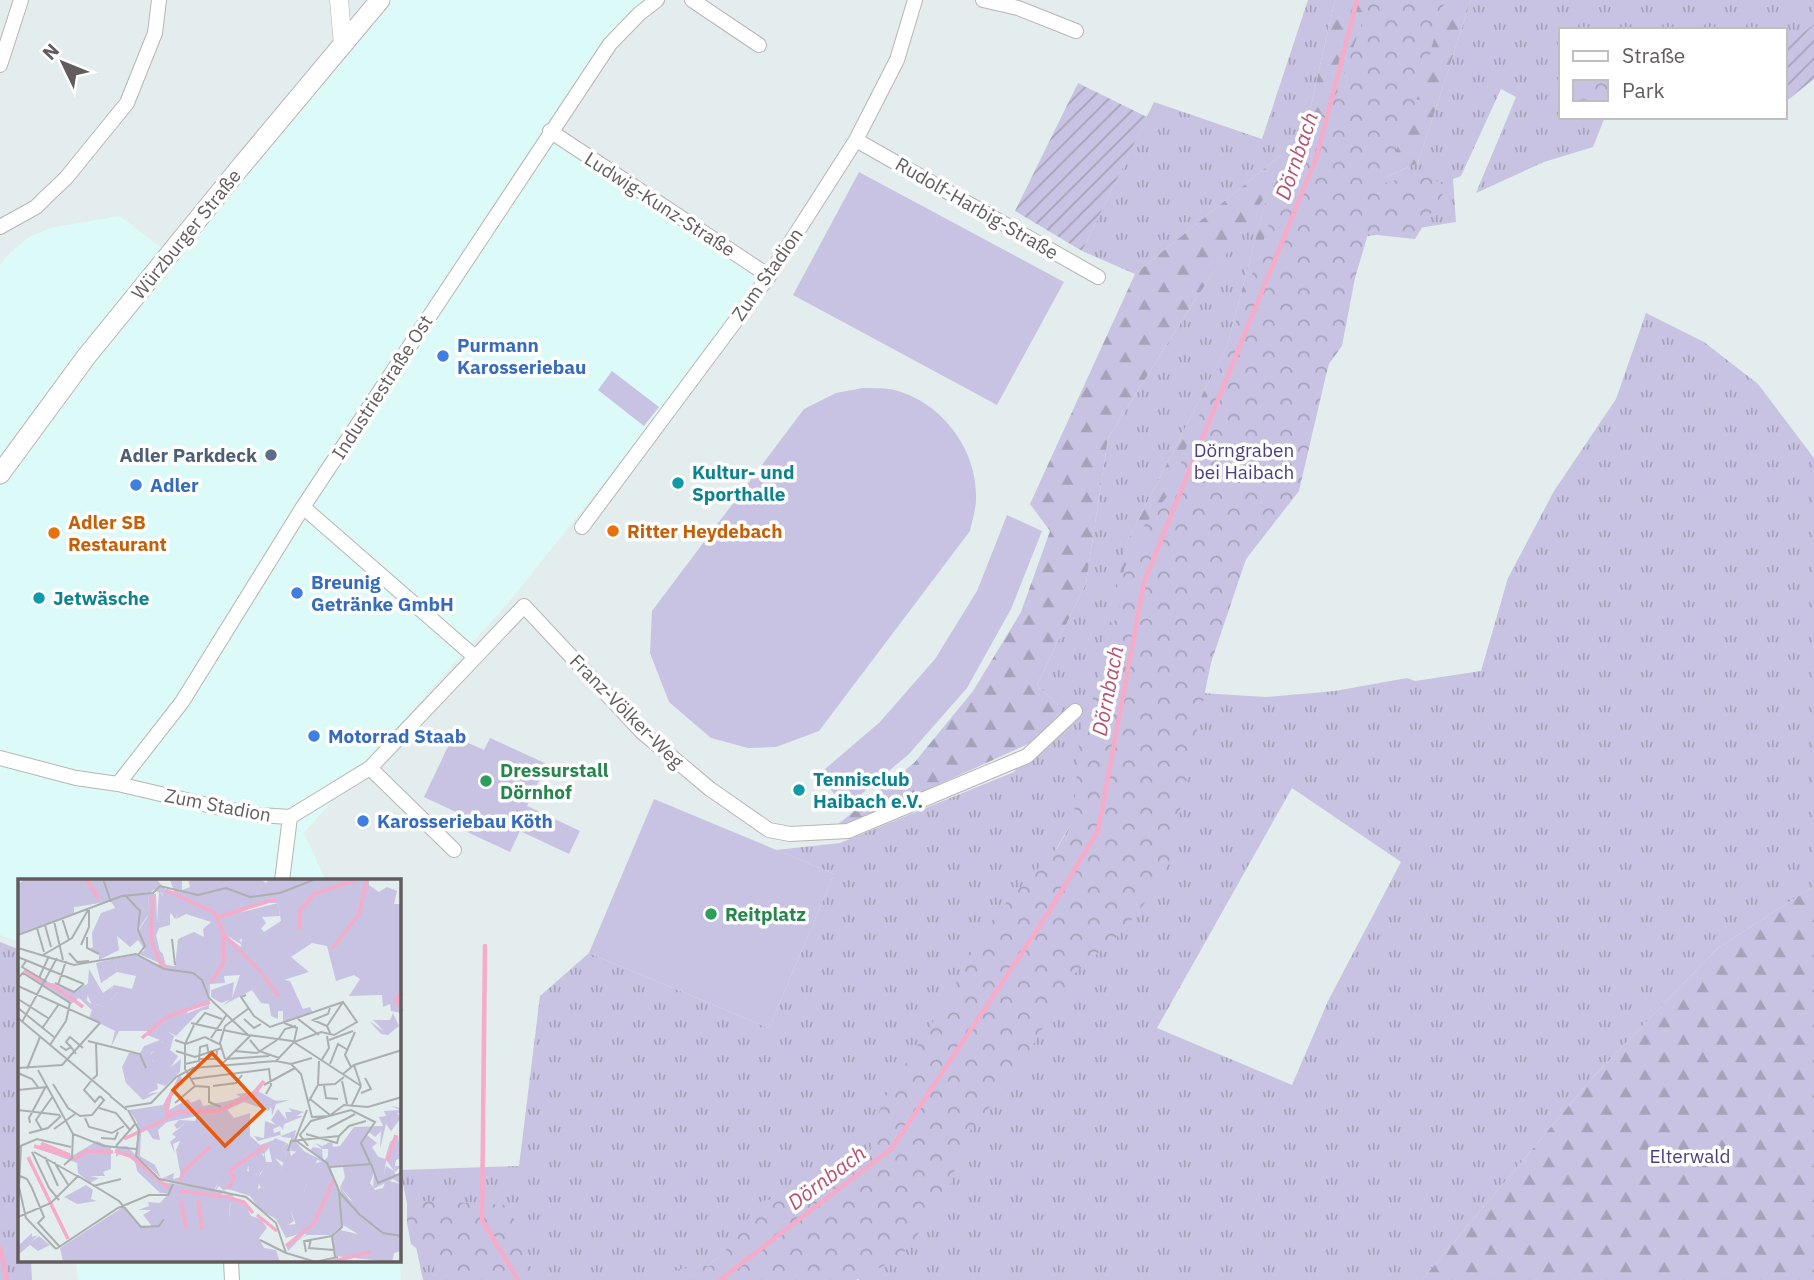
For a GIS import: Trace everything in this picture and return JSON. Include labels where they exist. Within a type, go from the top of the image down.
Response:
[{"type":"main road","name":"Würzburger Straße","points":[[0,474],[86,357],[377,1]]},
{"type":"street","points":[[0,65],[21,0]]},
{"type":"street","points":[[0,227],[36,207],[66,178],[127,103],[155,33],[159,0]]},
{"type":"street","points":[[339,0],[343,45]]},
{"type":"street","name":"Industriestraße Ost","points":[[118,784],[182,702],[303,507],[550,131],[610,44],[639,13],[657,0]]},
{"type":"street","points":[[692,0],[758,45]]},
{"type":"street","name":"Zum Stadion","points":[[583,527],[769,276],[856,140],[897,60],[915,0]]},
{"type":"street","points":[[983,0],[1018,8],[1076,31]]},
{"type":"street","name":"Ludwig-Kunz-Straße","points":[[550,131],[769,276]]},
{"type":"street","name":"Rudolf-Harbig-Straße","points":[[856,140],[1098,276]]},
{"type":"street","points":[[303,507],[475,657]]},
{"type":"street","name":"Zum Stadion","points":[[0,758],[76,778],[118,784],[216,807],[259,815],[290,817],[370,768],[524,606]]},
{"type":"street","name":"Franz-Völker-Weg","points":[[524,606],[642,732],[710,789],[769,830],[790,834],[848,831],[1027,756],[1075,710]]},
{"type":"street","points":[[370,768],[454,850]]},
{"type":"street","points":[[282,879],[290,817]]},
{"type":"street","points":[[231,1262],[232,1280]]},
{"type":"shaded area","points":[[380,0],[657,0],[639,14],[550,131],[769,276],[513,597],[304,833],[325,879],[18,879],[18,942],[0,935],[0,265],[29,237],[50,228],[120,216],[169,254]]},
{"type":"shaded area","points":[[76,1262],[400,1262],[401,1280],[78,1280]]},
{"type":"green space","points":[[1308,0],[1335,0],[1304,136],[1135,274],[1082,251],[1154,102],[1262,139]]},
{"type":"green space","points":[[1335,0],[1471,0],[1418,163],[1337,198],[1272,413],[1133,707],[1135,839],[1007,1033],[867,1230],[805,1280],[688,1280],[877,1142],[957,1015],[1099,778],[1093,705],[1126,544],[1227,346],[1268,192],[1195,300],[1108,438],[1086,583],[1037,685],[1062,709],[1039,739],[856,822],[837,825],[914,763],[973,691],[1021,612],[1050,531],[1030,504],[1135,274],[1304,136]]},
{"type":"green space","name":"Dörngraben bei Haibach","points":[[1370,0],[1445,0],[1417,99],[1383,183],[1429,177],[1447,187],[1415,239],[1368,234],[1355,278],[1342,346],[1329,364],[1326,375],[1299,491],[1246,559],[1211,663],[1169,863],[1158,886],[1122,932],[1075,973],[1011,1082],[963,1139],[943,1202],[900,1257],[856,1280],[660,1280],[679,1269],[715,1265],[760,1202],[794,1197],[824,1188],[854,1172],[869,1158],[878,1114],[891,1086],[945,1003],[980,937],[1002,907],[1064,841],[1074,816],[1078,750],[1084,722],[1101,676],[1101,645],[1119,613],[1124,569],[1145,524],[1172,490],[1190,436],[1220,368],[1290,162],[1338,91]]},
{"type":"green space","points":[[1471,0],[1814,0],[1814,24],[1786,45],[1786,28],[1559,28],[1559,119],[1604,119],[1593,147],[1544,162],[1476,193],[1516,97],[1501,89],[1461,176],[1453,179],[1456,222],[1356,238],[1221,594],[1202,693],[1266,697],[1335,691],[1407,678],[1415,681],[1481,671],[1508,578],[1554,491],[1616,399],[1646,313],[1704,342],[1758,384],[1814,458],[1814,886],[1718,948],[1593,1077],[1422,1280],[859,1280],[851,1262],[805,1280],[1007,1033],[1337,198],[1418,163]],"holes":[[[1292,788],[1401,862],[1328,1001],[1292,1085],[1157,1028]]]},
{"type":"green space","points":[[1814,24],[1814,79],[1786,101],[1786,45]]},
{"type":"green space","points":[[1078,83],[1147,117],[1082,251],[1015,211]]},
{"type":"green space","points":[[859,172],[1064,282],[997,405],[793,295]]},
{"type":"green space","points":[[1269,189],[1227,346],[1126,544],[1099,777],[957,1015],[877,1142],[688,1280],[423,1280],[401,1170],[519,1166],[540,996],[589,953],[769,1028],[834,874],[776,850],[840,843],[1014,772],[1062,709],[1037,685],[1086,583],[1108,438]]},
{"type":"green space","points":[[612,371],[659,407],[644,426],[598,390]]},
{"type":"green space","points":[[863,388],[890,389],[908,395],[924,403],[952,429],[963,444],[975,480],[976,503],[970,531],[819,731],[776,747],[748,748],[711,738],[669,702],[650,653],[652,611],[804,409],[836,393]]},
{"type":"green space","points":[[1007,515],[1042,531],[1011,609],[967,688],[909,754],[846,807],[818,775],[880,722],[935,659],[977,591]]},
{"type":"green space","name":"Dressurstall Dörnhof","points":[[453,736],[484,750],[490,738],[547,764],[527,806],[580,831],[569,854],[520,831],[510,852],[450,824],[456,812],[424,797]]},
{"type":"green space","name":"Reitplatz","points":[[654,799],[834,874],[769,1028],[589,953]]},
{"type":"green space","name":"Elterwald","points":[[1814,886],[1814,1280],[1422,1280],[1593,1077],[1718,948]]},
{"type":"green space","points":[[0,942],[18,949],[18,1262],[31,1262],[32,1280],[0,1280]]},
{"type":"green space","points":[[407,1200],[508,1205],[525,1245],[526,1259],[532,1269],[545,1280],[441,1280],[428,1257],[411,1244]]},
{"type":"waterway","name":"Dörnbach","points":[[720,1280],[892,1148],[1045,918],[1098,831],[1144,582],[1317,156],[1357,0]]},
{"type":"waterway","points":[[485,946],[482,1220],[518,1280]]},
{"type":"waterway","points":[[0,1248],[7,1280]]},
{"type":"place","name":"Purmann Karosseriebau","points":[[443,356]]},
{"type":"place","name":"Adler Parkdeck","points":[[271,455]]},
{"type":"place","name":"Kultur- und Sporthalle","points":[[678,483]]},
{"type":"place","name":"Adler","points":[[136,485]]},
{"type":"place","name":"Ritter Heydebach","points":[[613,531]]},
{"type":"place","name":"Adler SB Restaurant","points":[[54,533]]},
{"type":"place","name":"Breunig Getränke GmbH","points":[[297,593]]},
{"type":"place","name":"Jetwäsche","points":[[39,598]]},
{"type":"place","name":"Motorrad Staab","points":[[314,736]]},
{"type":"place","name":"Dressurstall Dörnhof","points":[[486,781]]},
{"type":"place","name":"Tennisclub Haibach e.V.","points":[[799,790]]},
{"type":"place","name":"Karosseriebau Köth","points":[[363,821]]},
{"type":"place","name":"Reitplatz","points":[[711,914]]}]
